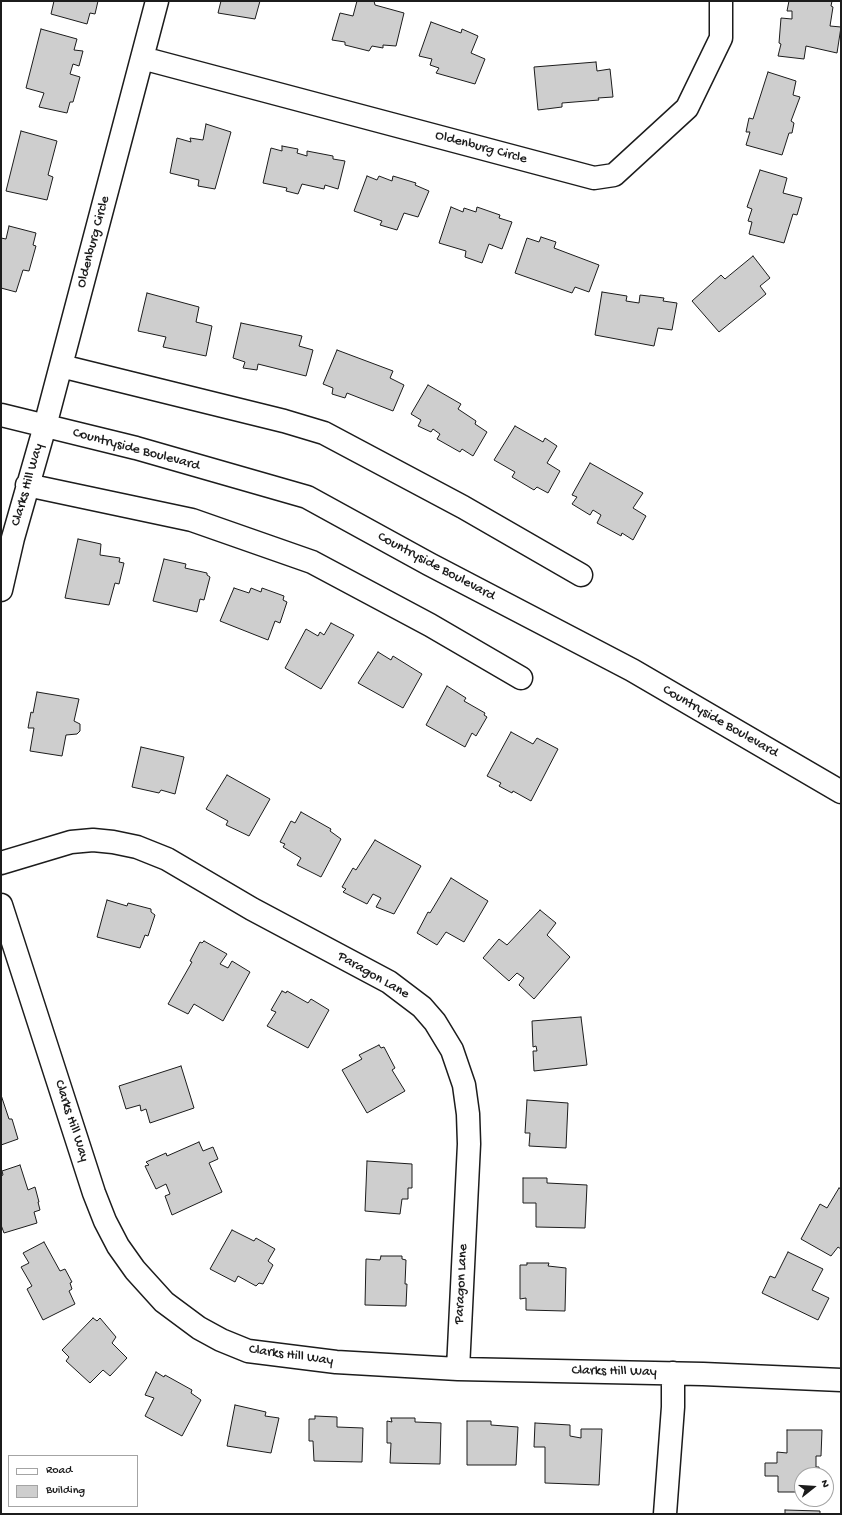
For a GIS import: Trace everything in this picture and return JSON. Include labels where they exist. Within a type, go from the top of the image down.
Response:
[{"type":"street","name":"Oldenburg Circle","points":[[45,426],[157,1]]},
{"type":"street","name":"Oldenburg Circle","points":[[142,58],[594,178],[614,175],[687,108],[721,38],[721,1]]},
{"type":"street","points":[[61,366],[278,419],[324,433],[463,507],[581,575]]},
{"type":"street","name":"Countryside Boulevard","points":[[1,415],[136,448],[307,497],[429,564],[632,670],[841,792]]},
{"type":"street","name":"Clarks Hill Way","points":[[1,590],[27,485],[45,426]]},
{"type":"street","points":[[27,485],[192,520],[312,562],[430,625],[521,678]]},
{"type":"street","name":"Paragon Lane","points":[[1,863],[71,842],[93,840],[113,842],[137,848],[167,860],[252,909],[389,982],[422,1007],[435,1022],[452,1050],[464,1085],[468,1114],[468,1167],[458,1369]]},
{"type":"street","name":"Clarks Hill Way","points":[[1,905],[94,1193],[105,1221],[118,1246],[135,1270],[164,1302],[199,1328],[221,1340],[248,1351],[336,1362],[458,1369],[674,1373],[841,1380]]},
{"type":"street","points":[[665,1514],[674,1373]]},
{"type":"building","points":[[54,1],[98,1],[95,14],[90,13],[87,24],[51,14]]},
{"type":"building","points":[[221,1],[260,1],[255,19],[218,13]]},
{"type":"building","points":[[357,1],[374,1],[375,5],[404,13],[396,46],[383,45],[383,48],[372,46],[369,51],[345,45],[345,42],[332,40],[340,13],[353,16]]},
{"type":"building","points":[[789,1],[832,1],[831,6],[833,7],[830,26],[841,27],[837,53],[806,46],[804,59],[778,56],[781,44],[779,43],[781,18],[792,19],[792,11],[787,11]]},
{"type":"building","points":[[431,22],[461,33],[462,29],[478,36],[471,53],[485,59],[475,84],[436,73],[439,68],[430,65],[432,59],[419,56]]},
{"type":"building","points":[[41,29],[77,39],[74,50],[83,51],[79,66],[73,64],[70,74],[80,77],[73,102],[70,102],[67,113],[39,107],[44,93],[26,88]]},
{"type":"building","points":[[596,62],[597,71],[610,69],[613,97],[598,98],[599,100],[562,103],[562,107],[538,110],[534,67]]},
{"type":"building","points":[[768,72],[796,81],[793,95],[800,97],[791,121],[794,123],[792,133],[789,133],[782,155],[746,145],[750,132],[746,132],[749,118],[753,119]]},
{"type":"building","points":[[206,124],[231,132],[215,189],[198,186],[199,180],[170,173],[177,138],[191,142],[190,138],[203,140]]},
{"type":"building","points":[[21,131],[57,141],[48,175],[53,177],[47,200],[6,191]]},
{"type":"building","points":[[282,146],[298,149],[297,153],[307,156],[307,151],[333,156],[333,159],[345,161],[338,189],[325,185],[324,189],[302,184],[298,194],[286,191],[287,188],[263,183],[271,148],[282,151]]},
{"type":"building","points":[[760,170],[787,178],[783,193],[802,198],[797,215],[793,214],[784,243],[749,234],[752,222],[748,221],[752,209],[747,207]]},
{"type":"building","points":[[367,176],[377,180],[379,176],[392,181],[393,176],[416,183],[415,185],[429,191],[418,217],[404,213],[397,230],[380,225],[382,221],[354,211]]},
{"type":"building","points":[[451,207],[463,212],[464,208],[476,212],[477,207],[500,215],[499,218],[512,222],[502,249],[489,244],[482,263],[465,257],[466,251],[439,243]]},
{"type":"building","points":[[9,226],[36,233],[33,245],[36,246],[29,271],[23,270],[16,292],[1,288],[1,238],[6,239]]},
{"type":"building","points":[[541,237],[556,242],[554,248],[599,265],[589,292],[575,287],[572,293],[515,273],[527,238],[539,242]]},
{"type":"building","points":[[753,256],[770,278],[760,286],[766,294],[719,332],[692,301],[721,275],[725,279]]},
{"type":"building","points":[[602,292],[627,296],[626,301],[639,303],[640,295],[664,298],[663,301],[677,303],[672,330],[658,328],[654,346],[595,335]]},
{"type":"building","points":[[147,293],[199,307],[196,322],[212,326],[206,356],[163,347],[166,337],[138,331]]},
{"type":"building","points":[[241,323],[302,336],[299,346],[313,350],[306,376],[258,364],[257,370],[243,368],[245,362],[233,358]]},
{"type":"building","points":[[337,350],[393,371],[390,378],[404,385],[393,411],[347,393],[345,398],[332,394],[333,388],[323,384]]},
{"type":"building","points":[[428,385],[461,404],[458,409],[476,421],[475,424],[487,432],[473,456],[462,449],[460,452],[437,439],[440,434],[433,429],[431,432],[418,426],[421,420],[411,414]]},
{"type":"building","points":[[515,426],[543,442],[545,438],[557,446],[547,463],[560,471],[548,493],[537,487],[534,490],[512,477],[515,472],[494,460]]},
{"type":"building","points":[[590,463],[643,493],[633,508],[646,516],[633,540],[622,533],[621,536],[597,523],[601,515],[593,510],[590,515],[572,504],[577,497],[572,495]]},
{"type":"building","points":[[78,539],[101,544],[100,555],[120,558],[119,562],[124,563],[119,584],[115,583],[109,605],[65,598]]},
{"type":"building","points":[[164,559],[186,564],[185,568],[207,573],[210,577],[204,600],[200,599],[197,612],[153,601]]},
{"type":"building","points":[[234,588],[249,593],[251,588],[261,592],[262,588],[284,596],[283,600],[287,602],[280,623],[275,621],[268,640],[220,621]]},
{"type":"building","points":[[331,623],[354,635],[321,689],[285,668],[306,629],[318,636],[320,632],[324,635]]},
{"type":"building","points":[[378,652],[391,660],[393,656],[422,674],[403,708],[358,683]]},
{"type":"building","points":[[447,686],[466,698],[464,701],[485,713],[484,715],[487,717],[476,736],[472,733],[465,747],[426,725]]},
{"type":"building","points":[[37,692],[79,699],[74,721],[80,724],[80,731],[77,734],[66,735],[62,756],[30,751],[34,728],[28,728],[31,712],[33,713]]},
{"type":"building","points":[[511,732],[533,744],[537,738],[558,749],[531,801],[513,791],[512,793],[499,786],[501,783],[487,776]]},
{"type":"building","points":[[141,747],[184,757],[175,794],[161,790],[159,793],[132,787]]},
{"type":"building","points":[[227,775],[270,799],[249,836],[226,825],[228,821],[206,809]]},
{"type":"building","points":[[301,812],[331,829],[330,831],[341,839],[321,877],[297,865],[301,858],[283,847],[285,844],[280,842],[291,821],[295,823]]},
{"type":"building","points":[[375,840],[421,866],[394,914],[376,907],[381,898],[373,894],[367,904],[343,892],[346,889],[342,887],[353,868],[356,870]]},
{"type":"building","points":[[451,878],[488,901],[464,942],[446,932],[437,945],[417,933],[428,912],[430,913]]},
{"type":"building","points":[[107,900],[127,906],[128,903],[151,909],[151,912],[155,915],[148,936],[145,935],[140,948],[97,937]]},
{"type":"building","points":[[540,910],[556,923],[547,935],[570,957],[534,999],[519,985],[524,978],[517,973],[509,981],[483,958],[499,939],[507,945]]},
{"type":"building","points":[[204,941],[227,954],[220,964],[228,968],[232,961],[250,972],[223,1021],[194,1004],[188,1014],[168,1004],[192,962],[190,961],[200,942],[202,943]]},
{"type":"building","points":[[282,991],[286,993],[287,991],[308,1003],[311,999],[329,1010],[308,1048],[267,1026],[276,1012],[271,1010]]},
{"type":"building","points":[[581,1017],[587,1065],[534,1071],[533,1051],[537,1051],[536,1046],[533,1047],[532,1021]]},
{"type":"building","points":[[379,1045],[381,1048],[384,1047],[395,1068],[392,1070],[405,1091],[367,1113],[342,1070],[362,1059],[359,1055]]},
{"type":"building","points":[[181,1066],[194,1108],[150,1123],[146,1109],[141,1111],[140,1105],[126,1109],[119,1086]]},
{"type":"building","points":[[2,1098],[9,1119],[12,1119],[18,1139],[1,1145],[1,1099]]},
{"type":"building","points":[[527,1100],[568,1103],[566,1148],[529,1146],[530,1133],[525,1133]]},
{"type":"building","points":[[199,1142],[203,1151],[213,1147],[218,1159],[209,1163],[222,1192],[172,1215],[165,1196],[170,1194],[166,1184],[156,1189],[145,1166],[149,1165],[146,1162],[166,1153],[167,1156]]},
{"type":"building","points":[[367,1161],[412,1164],[412,1188],[408,1188],[408,1199],[402,1199],[400,1214],[365,1211]]},
{"type":"building","points":[[20,1165],[28,1190],[35,1187],[40,1210],[34,1212],[37,1223],[4,1233],[1,1225],[2,1171]]},
{"type":"building","points":[[523,1178],[547,1178],[547,1183],[587,1185],[585,1228],[536,1227],[536,1203],[523,1203]]},
{"type":"building","points":[[839,1188],[841,1189],[841,1249],[838,1247],[831,1256],[801,1239],[820,1204],[827,1208]]},
{"type":"building","points":[[232,1230],[254,1241],[256,1238],[275,1249],[268,1261],[273,1265],[263,1284],[259,1283],[256,1286],[238,1276],[235,1282],[210,1269]]},
{"type":"building","points":[[44,1242],[60,1271],[65,1269],[72,1282],[70,1283],[72,1289],[69,1291],[75,1304],[43,1320],[27,1289],[32,1286],[21,1267],[29,1263],[23,1253]]},
{"type":"building","points":[[788,1252],[823,1269],[812,1290],[829,1298],[818,1320],[762,1293],[770,1276],[775,1278]]},
{"type":"building","points":[[381,1256],[402,1256],[402,1259],[406,1260],[406,1306],[365,1305],[366,1259],[380,1260]]},
{"type":"building","points":[[527,1263],[549,1263],[548,1266],[566,1268],[565,1311],[526,1310],[526,1298],[520,1299],[520,1265],[527,1265]]},
{"type":"building","points":[[93,1318],[97,1321],[100,1318],[116,1337],[112,1343],[127,1358],[110,1376],[103,1370],[90,1383],[66,1361],[69,1357],[62,1350]]},
{"type":"building","points":[[156,1372],[164,1377],[165,1375],[192,1390],[191,1393],[201,1400],[182,1436],[145,1416],[154,1398],[145,1395]]},
{"type":"building","points":[[235,1405],[266,1412],[265,1416],[279,1418],[271,1453],[227,1446]]},
{"type":"building","points":[[315,1416],[337,1417],[337,1427],[363,1428],[362,1462],[314,1461],[313,1441],[309,1441],[309,1419],[315,1419]]},
{"type":"building","points":[[391,1418],[415,1418],[415,1422],[441,1423],[440,1464],[390,1463],[391,1443],[387,1443],[387,1421],[392,1422]]},
{"type":"building","points":[[467,1421],[491,1421],[491,1425],[518,1427],[516,1465],[467,1465]]},
{"type":"building","points":[[535,1423],[570,1425],[570,1436],[581,1438],[581,1429],[602,1429],[599,1485],[545,1483],[545,1447],[534,1447]]},
{"type":"building","points":[[787,1430],[822,1430],[821,1456],[816,1456],[816,1467],[794,1467],[794,1492],[778,1492],[778,1476],[765,1476],[765,1463],[777,1463],[777,1452],[787,1453]]},
{"type":"building","points":[[785,1510],[820,1511],[820,1514],[785,1514]]}]
